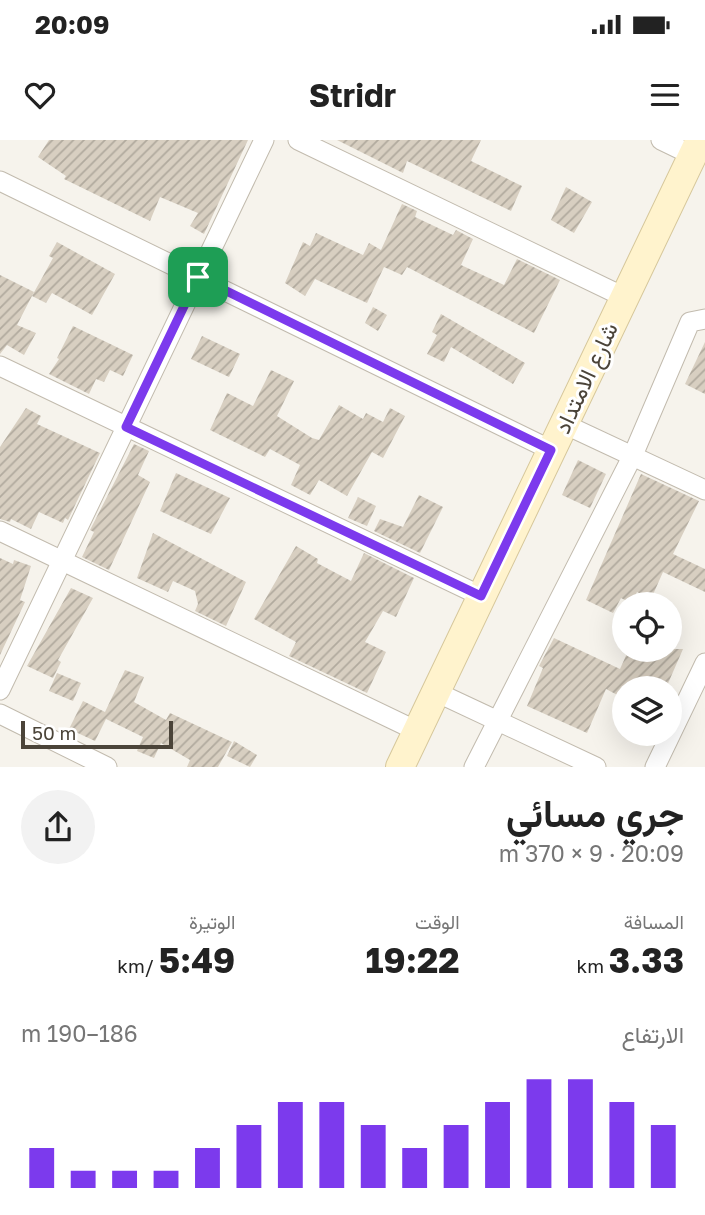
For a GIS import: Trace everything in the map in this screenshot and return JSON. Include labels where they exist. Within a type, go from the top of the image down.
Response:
[{"type":"street","points":[[0,690],[264,140]]},
{"type":"street","points":[[298,140],[624,297]]},
{"type":"street","points":[[661,140],[696,147]]},
{"type":"street","name":"شارع الامتداد","points":[[400,767],[696,147]]},
{"type":"street","points":[[0,181],[551,450]]},
{"type":"street","points":[[474,767],[633,455],[690,323],[705,319]]},
{"type":"street","points":[[0,366],[481,596]]},
{"type":"street","points":[[564,424],[705,490]]},
{"type":"street","points":[[0,531],[417,731]]},
{"type":"street","points":[[655,767],[705,663]]},
{"type":"street","points":[[436,692],[596,767]]},
{"type":"street","points":[[0,714],[107,767]]},
{"type":"building","points":[[49,140],[248,140],[204,234],[190,226],[198,213],[160,197],[150,221],[64,179],[66,176],[38,157]]},
{"type":"building","points":[[337,140],[481,140],[471,161],[522,186],[511,211],[407,161],[403,173]]},
{"type":"building","points":[[566,187],[592,202],[574,233],[551,220]]},
{"type":"building","points":[[402,204],[417,211],[415,217],[453,235],[456,230],[473,239],[461,265],[504,285],[517,259],[560,280],[534,333],[407,267],[402,275],[384,267],[367,303],[315,279],[305,296],[285,283],[303,242],[310,246],[316,233],[363,255],[369,243],[381,250]]},
{"type":"building","points":[[57,242],[115,274],[92,315],[52,293],[46,303],[32,296],[53,258],[49,256]]},
{"type":"building","points":[[0,275],[34,292],[17,325],[36,333],[24,355],[7,345],[0,354]]},
{"type":"building","points":[[373,307],[387,315],[378,331],[365,323]]},
{"type":"building","points":[[441,314],[525,363],[513,384],[451,347],[444,362],[427,354],[437,335],[432,332]]},
{"type":"building","points":[[73,326],[133,355],[123,376],[110,370],[104,382],[96,379],[89,394],[49,374],[59,359],[57,358]]},
{"type":"building","points":[[202,336],[240,354],[229,377],[191,359]]},
{"type":"building","points":[[705,342],[705,394],[685,384]]},
{"type":"building","points":[[271,370],[294,381],[277,416],[312,438],[319,440],[339,405],[363,419],[366,413],[383,422],[390,408],[405,416],[383,458],[372,452],[347,496],[319,480],[310,495],[291,485],[300,465],[270,449],[265,457],[210,430],[227,393],[253,406]]},
{"type":"building","points":[[26,408],[41,416],[37,424],[100,453],[68,520],[65,518],[63,523],[39,512],[31,529],[11,519],[10,522],[0,519],[0,447]]},
{"type":"building","points":[[134,444],[149,451],[138,475],[150,482],[109,570],[82,557],[94,532],[90,530]]},
{"type":"building","points":[[578,460],[606,474],[590,508],[562,495]]},
{"type":"building","points":[[176,473],[230,498],[211,534],[160,511]]},
{"type":"building","points":[[641,474],[699,501],[673,554],[705,569],[705,592],[663,572],[654,592],[612,592],[612,613],[586,600]]},
{"type":"building","points":[[419,495],[443,507],[420,553],[374,531],[380,519],[403,527]]},
{"type":"building","points":[[358,497],[376,506],[367,526],[348,518]]},
{"type":"building","points":[[153,533],[246,582],[226,626],[195,611],[198,604],[195,591],[173,581],[168,592],[137,578]]},
{"type":"building","points":[[296,546],[318,559],[317,563],[351,581],[364,553],[414,578],[396,617],[383,611],[365,642],[386,652],[367,693],[289,656],[296,642],[254,619]]},
{"type":"building","points":[[0,558],[13,564],[14,560],[31,566],[20,600],[25,602],[0,655]]},
{"type":"building","points":[[71,588],[93,598],[58,660],[61,662],[53,678],[27,666]]},
{"type":"building","points":[[554,638],[620,669],[623,662],[677,662],[671,676],[612,676],[612,692],[606,689],[587,733],[527,706],[543,668],[539,666]]},
{"type":"building","points":[[125,670],[144,677],[134,702],[166,720],[170,713],[232,742],[218,767],[187,767],[190,760],[161,743],[154,758],[137,751],[143,737],[106,719],[95,741],[69,729],[83,701],[105,712]]},
{"type":"building","points":[[57,673],[81,683],[73,701],[49,691]]},
{"type":"building","points":[[234,741],[257,755],[250,767],[227,756]]},
{"type":"route","points":[[198,277],[551,450],[481,596],[126,427],[198,277]]}]
